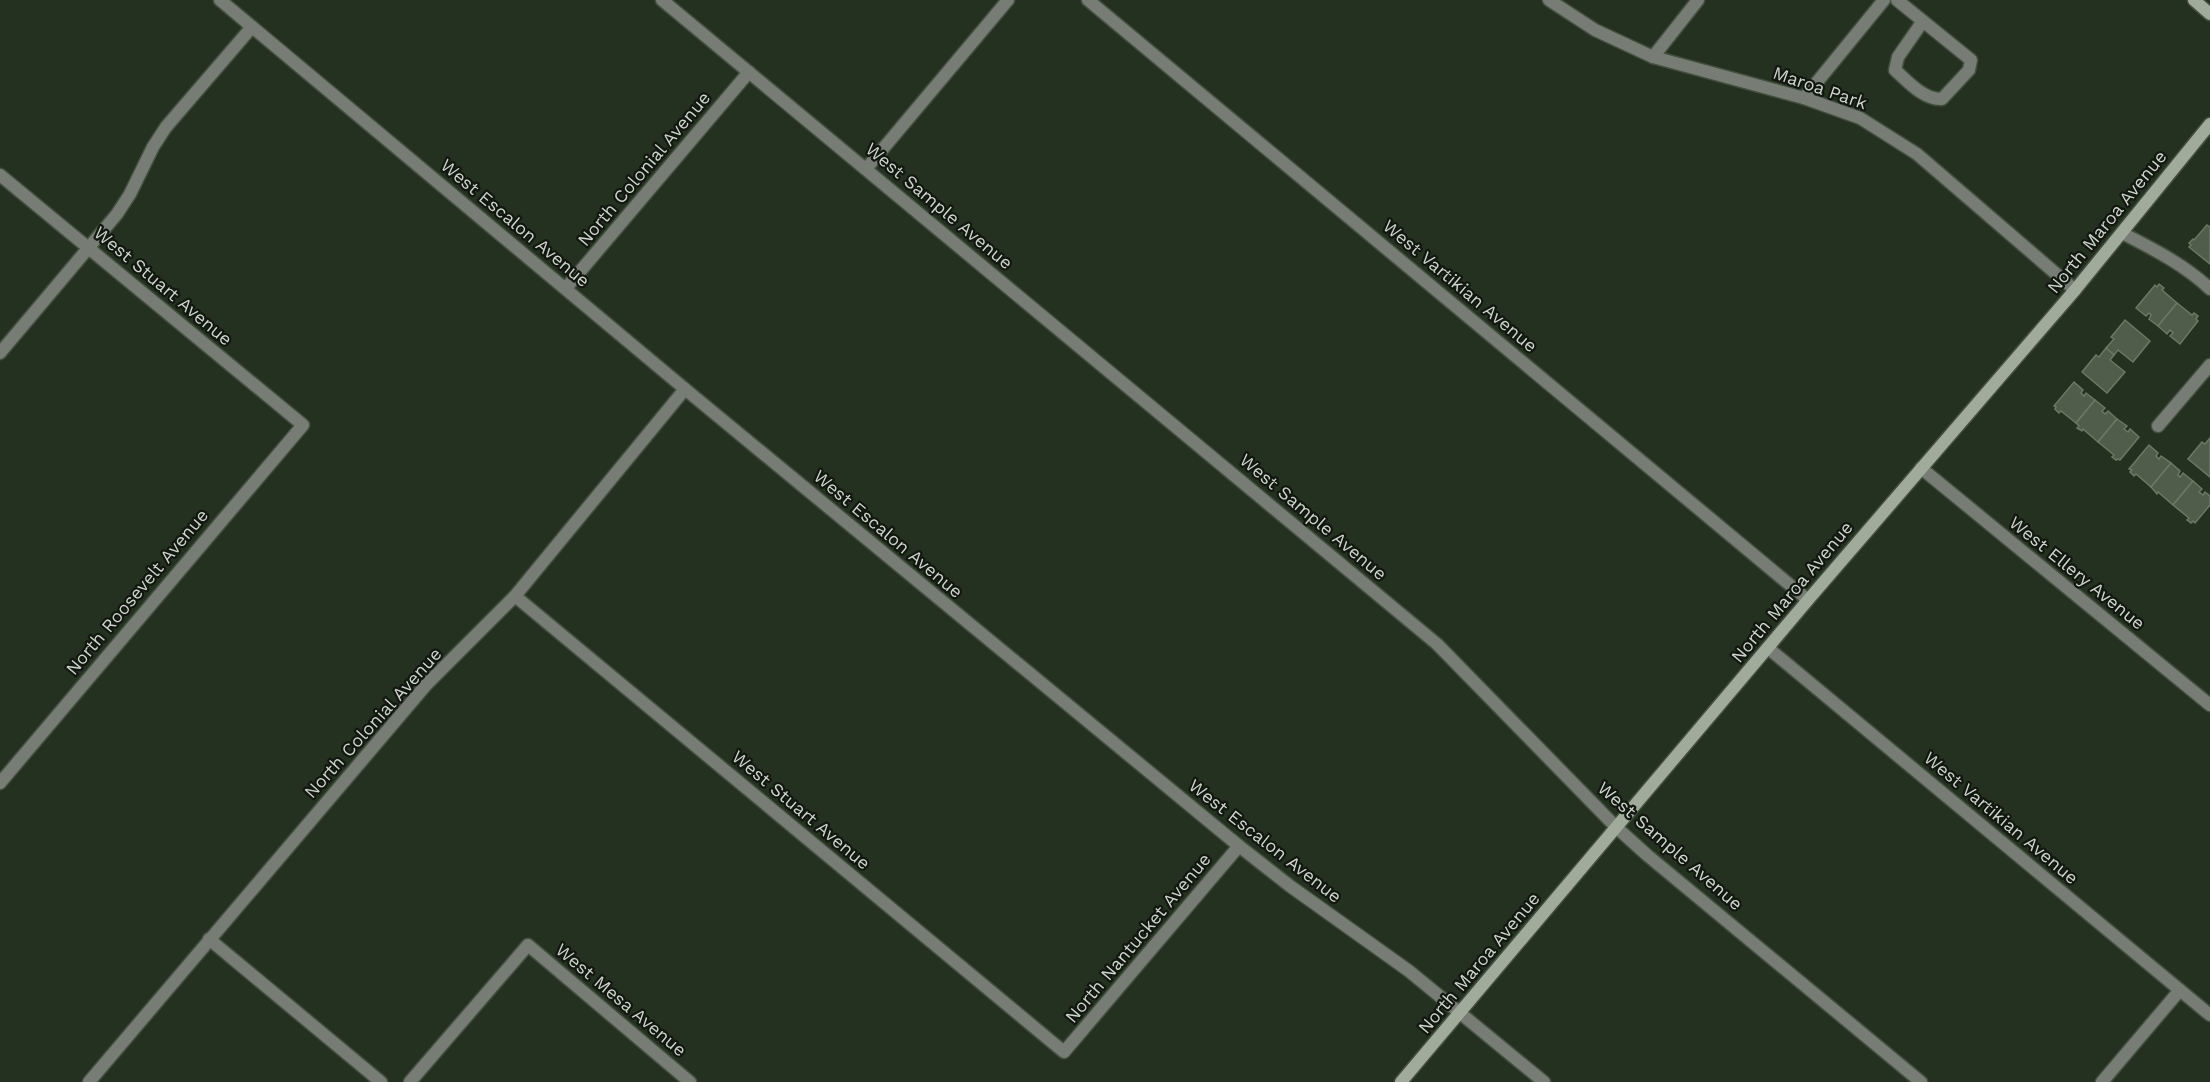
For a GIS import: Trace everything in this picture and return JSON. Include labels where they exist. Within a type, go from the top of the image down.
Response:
[{"type":"main road","points":[[2194,0],[2210,14]]},
{"type":"main road","name":"North Maroa Avenue","points":[[1401,1082],[1808,600],[2075,290],[2210,124]]},
{"type":"street","name":"West Escalon Avenue","points":[[220,0],[685,389],[1239,846],[1290,886],[1410,971],[1545,1082]]},
{"type":"street","name":"West Sample Avenue","points":[[663,0],[1437,644],[1616,827],[1921,1082]]},
{"type":"street","points":[[866,169],[1008,0]]},
{"type":"street","name":"West Vartikian Avenue","points":[[1088,0],[1808,600]]},
{"type":"street","name":"Maroa Park","points":[[1550,0],[1594,30],[1653,57],[1804,98],[1860,118],[1917,154],[2075,290]]},
{"type":"street","points":[[1653,57],[1698,0]]},
{"type":"street","points":[[1804,98],[1884,0]]},
{"type":"street","points":[[1897,0],[1923,21],[1971,60],[1969,70],[1942,99],[1934,99],[1926,95],[1895,70],[1898,57],[1923,21]]},
{"type":"street","points":[[0,353],[117,214],[166,127],[252,27]]},
{"type":"street","name":"North Colonial Avenue","points":[[566,288],[748,72]]},
{"type":"street","name":"West Stuart Avenue","points":[[0,175],[303,424]]},
{"type":"street","points":[[2122,233],[2164,255],[2210,289]]},
{"type":"street","points":[[2158,426],[2210,365]]},
{"type":"street","name":"North Colonial Avenue","points":[[89,1082],[426,685],[515,596],[685,389]]},
{"type":"street","name":"North Roosevelt Avenue","points":[[0,783],[303,424]]},
{"type":"street","name":"West Ellery Avenue","points":[[1921,468],[2210,705]]},
{"type":"street","name":"West Stuart Avenue","points":[[515,596],[1064,1053]]},
{"type":"street","name":"West Vartikian Avenue","points":[[1768,648],[2210,1015]]},
{"type":"street","name":"North Nantucket Avenue","points":[[1064,1053],[1239,846]]},
{"type":"street","points":[[209,939],[381,1082]]},
{"type":"street","name":"West Mesa Avenue","points":[[410,1082],[528,945],[690,1082]]},
{"type":"street","points":[[2102,1082],[2180,990]]},
{"type":"building","points":[[2207,225],[2210,227],[2210,264],[2189,247],[2191,245],[2189,243]]},
{"type":"building","points":[[2159,284],[2164,288],[2162,290],[2177,303],[2158,326],[2149,319],[2151,315],[2149,313],[2146,316],[2136,308],[2155,285],[2157,287]]},
{"type":"building","points":[[2177,303],[2192,315],[2194,313],[2198,316],[2196,319],[2198,321],[2180,344],[2170,336],[2173,333],[2170,330],[2167,334],[2158,326]]},
{"type":"building","points":[[2125,320],[2150,341],[2133,362],[2118,350],[2114,355],[2106,348],[2114,339],[2111,337]]},
{"type":"building","points":[[2106,348],[2114,355],[2110,360],[2125,372],[2107,393],[2082,372],[2096,355],[2099,357]]},
{"type":"building","points":[[2074,382],[2083,390],[2081,393],[2084,396],[2086,393],[2095,400],[2076,423],[2061,411],[2059,413],[2054,406]]},
{"type":"building","points":[[2095,400],[2105,408],[2102,411],[2105,414],[2108,411],[2117,419],[2098,442],[2083,429],[2082,431],[2077,428],[2079,426],[2076,423]]},
{"type":"building","points":[[2117,419],[2127,426],[2124,429],[2128,432],[2130,429],[2139,437],[2120,460],[2112,457],[2114,455],[2098,442]]},
{"type":"building","points":[[2210,438],[2210,477],[2188,459],[2202,442],[2205,444]]},
{"type":"building","points":[[2149,445],[2158,453],[2156,456],[2159,459],[2161,456],[2171,463],[2151,487],[2136,474],[2134,476],[2130,472],[2132,470],[2129,469]]},
{"type":"building","points":[[2171,463],[2180,471],[2178,475],[2180,477],[2183,473],[2193,481],[2173,505],[2151,487]]},
{"type":"building","points":[[2193,481],[2202,489],[2199,492],[2203,495],[2205,492],[2210,496],[2210,505],[2195,523],[2193,521],[2191,523],[2187,520],[2189,518],[2173,505]]}]
